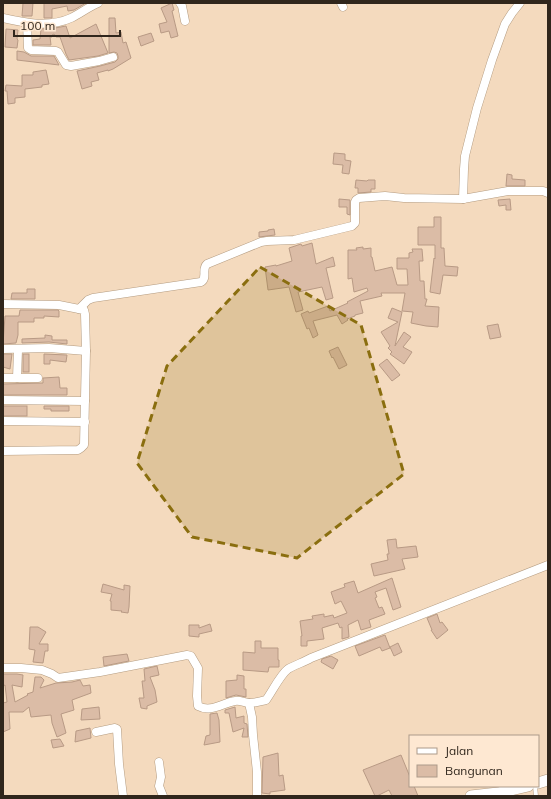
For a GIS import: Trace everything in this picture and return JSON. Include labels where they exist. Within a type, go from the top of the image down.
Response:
[{"type":"street","points":[[180,3],[185,21]]},
{"type":"street","points":[[463,199],[465,156],[477,108],[492,60],[506,24],[520,3]]},
{"type":"street","points":[[3,18],[27,23],[58,23],[72,18],[94,4]]},
{"type":"street","points":[[27,23],[28,48],[31,50],[56,51],[66,65],[71,66],[95,62],[113,57]]},
{"type":"street","points":[[79,309],[88,300],[93,298],[201,282],[204,279],[204,268],[206,264],[261,242],[294,240],[352,226],[356,220],[355,202],[359,198],[385,196],[404,198],[463,199],[508,191],[543,191],[548,193]]},
{"type":"street","points":[[3,304],[59,305],[84,310],[86,351],[84,445],[78,450],[3,451]]},
{"type":"street","points":[[3,350],[49,348],[86,351]]},
{"type":"street","points":[[17,378],[18,350]]},
{"type":"street","points":[[3,378],[38,378]]},
{"type":"street","points":[[3,400],[85,401]]},
{"type":"street","points":[[3,421],[85,422]]},
{"type":"street","points":[[3,668],[42,670],[58,678],[100,672],[188,655],[191,656],[198,668],[198,706],[202,708],[213,708],[234,701],[249,703],[266,700],[283,674],[311,658],[548,566]]},
{"type":"street","points":[[249,703],[252,717],[257,796]]},
{"type":"street","points":[[96,732],[115,728],[117,729],[123,796]]},
{"type":"street","points":[[159,762],[161,777],[159,786],[163,796]]},
{"type":"street","points":[[471,796],[498,793],[524,787]]},
{"type":"highlighted area","points":[[260,267],[361,325],[404,474],[297,558],[192,537],[137,463],[167,366]]},
{"type":"building","points":[[23,3],[33,3],[32,16],[22,16]]},
{"type":"building","points":[[44,3],[86,3],[74,10],[68,11],[67,6],[52,9],[52,18],[44,18]]},
{"type":"building","points":[[172,3],[174,10],[172,11],[178,36],[171,38],[169,31],[161,33],[159,24],[167,22],[161,8]]},
{"type":"building","points":[[109,18],[115,18],[116,33],[121,32],[123,43],[126,42],[131,58],[113,69],[97,73],[99,80],[91,82],[92,86],[82,89],[77,71],[115,62],[118,59],[117,53],[109,53]]},
{"type":"building","points":[[96,24],[108,53],[69,60],[60,37],[56,37],[54,34],[50,37],[51,45],[33,45],[33,40],[40,39],[41,29],[66,26],[70,38]]},
{"type":"building","points":[[6,29],[18,30],[17,48],[5,47]]},
{"type":"building","points":[[151,33],[154,41],[141,46],[138,37]]},
{"type":"building","points":[[17,51],[24,52],[31,56],[54,56],[59,65],[17,60]]},
{"type":"building","points":[[46,70],[49,84],[42,85],[42,87],[25,89],[25,97],[15,98],[15,103],[8,104],[7,91],[5,91],[6,85],[22,86],[22,75],[33,75],[33,72]]},
{"type":"building","points":[[334,153],[345,154],[345,160],[351,161],[349,174],[342,173],[343,165],[333,164]]},
{"type":"building","points":[[507,174],[512,175],[512,179],[525,180],[525,186],[506,186]]},
{"type":"building","points":[[356,180],[375,180],[375,189],[371,189],[371,192],[358,193],[358,188],[355,188]]},
{"type":"building","points":[[339,199],[350,200],[350,215],[347,214],[347,207],[339,207]]},
{"type":"building","points":[[510,199],[511,210],[506,210],[506,205],[499,206],[498,200]]},
{"type":"building","points":[[434,217],[441,217],[441,248],[444,248],[445,266],[458,267],[457,276],[443,275],[440,294],[430,292],[434,258],[435,259],[435,245],[418,245],[418,227],[434,227]]},
{"type":"building","points":[[274,229],[275,235],[259,237],[259,232]]},
{"type":"building","points":[[312,243],[316,264],[333,257],[335,266],[326,268],[333,298],[326,300],[322,287],[298,292],[303,310],[296,312],[289,287],[268,290],[265,267],[276,266],[292,261],[289,248],[301,244],[302,246]]},
{"type":"building","points":[[363,247],[363,249],[371,248],[371,257],[375,271],[392,267],[397,285],[408,285],[407,269],[397,269],[397,258],[409,258],[409,253],[413,252],[412,249],[422,249],[423,261],[419,261],[420,281],[424,281],[425,299],[427,299],[425,306],[439,307],[438,327],[411,323],[413,312],[402,311],[405,293],[381,293],[382,296],[360,301],[363,313],[347,319],[348,320],[342,324],[337,315],[313,321],[318,335],[313,338],[309,328],[307,329],[301,314],[308,311],[309,313],[328,306],[330,311],[348,303],[347,302],[368,291],[367,288],[354,292],[352,278],[348,279],[348,250],[357,250],[356,248]]},
{"type":"building","points":[[27,289],[35,289],[35,299],[11,299],[12,293],[27,293]]},
{"type":"building","points":[[392,308],[402,312],[395,346],[404,332],[411,337],[403,347],[412,352],[404,364],[390,354],[392,352],[388,348],[390,346],[381,332],[398,322],[388,318]]},
{"type":"building","points":[[20,310],[58,310],[59,317],[44,316],[44,318],[34,318],[34,322],[18,322],[18,335],[16,343],[3,344],[5,316],[19,316]]},
{"type":"building","points":[[498,324],[501,337],[490,339],[487,326]]},
{"type":"building","points":[[45,335],[52,336],[52,340],[67,340],[67,344],[49,342],[22,343],[22,339],[45,338]]},
{"type":"building","points":[[338,347],[347,365],[339,369],[329,351]]},
{"type":"building","points":[[3,354],[12,354],[10,369],[3,367]]},
{"type":"building","points":[[23,354],[29,354],[29,372],[23,372]]},
{"type":"building","points":[[44,354],[67,355],[66,362],[50,360],[50,364],[44,364]]},
{"type":"building","points":[[387,359],[400,375],[392,381],[379,365]]},
{"type":"building","points":[[59,377],[60,388],[67,388],[67,395],[3,395],[3,384],[43,383],[43,378]]},
{"type":"building","points":[[3,406],[27,406],[27,416],[3,416]]},
{"type":"building","points":[[44,406],[69,406],[69,411],[51,411],[51,409],[44,409]]},
{"type":"building","points":[[396,539],[397,548],[416,546],[418,557],[402,559],[405,569],[374,576],[371,564],[388,560],[387,554],[389,554],[387,540]]},
{"type":"building","points":[[392,578],[401,607],[393,610],[386,588],[375,592],[377,597],[375,598],[379,608],[382,607],[385,614],[369,620],[371,627],[361,630],[358,620],[348,625],[349,637],[342,639],[342,627],[340,628],[338,623],[322,628],[324,639],[307,641],[307,646],[301,646],[302,636],[300,621],[313,619],[312,616],[324,614],[324,617],[333,615],[334,618],[347,613],[341,601],[335,604],[331,592],[345,587],[344,584],[354,581],[358,593]]},
{"type":"building","points":[[103,584],[124,590],[124,585],[130,586],[128,613],[111,610],[110,601],[112,594],[101,592]]},
{"type":"building","points":[[437,614],[440,623],[442,622],[448,630],[437,639],[431,630],[427,618]]},
{"type":"building","points":[[210,624],[212,631],[199,634],[199,637],[189,636],[189,625],[199,625],[199,628]]},
{"type":"building","points":[[30,627],[38,627],[46,632],[39,644],[48,644],[48,651],[45,651],[43,663],[33,662],[35,650],[29,649]]},
{"type":"building","points":[[385,635],[390,648],[382,651],[380,647],[359,656],[355,646]]},
{"type":"building","points":[[255,641],[261,641],[261,648],[278,648],[279,667],[269,667],[268,672],[243,670],[243,652],[255,653]]},
{"type":"building","points":[[398,643],[402,652],[394,656],[390,647]]},
{"type":"building","points":[[127,654],[129,661],[104,666],[103,657]]},
{"type":"building","points":[[331,656],[338,660],[333,669],[321,662],[322,659]]},
{"type":"building","points":[[157,666],[159,675],[150,677],[155,690],[157,702],[147,706],[147,709],[141,708],[139,698],[144,698],[142,681],[145,681],[144,669]]},
{"type":"building","points":[[3,674],[23,675],[22,687],[12,685],[15,702],[33,692],[35,677],[41,677],[44,680],[40,688],[56,683],[80,680],[83,686],[90,685],[91,693],[72,700],[74,710],[61,714],[66,733],[57,737],[51,715],[31,717],[29,707],[23,712],[9,712],[10,729],[3,732],[3,703],[7,702],[5,685],[3,686]]},
{"type":"building","points":[[237,675],[244,676],[244,689],[246,689],[246,697],[236,695],[226,698],[226,681],[237,680]]},
{"type":"building","points":[[99,707],[100,719],[81,720],[82,709]]},
{"type":"building","points":[[235,707],[236,718],[244,716],[244,723],[247,724],[248,737],[242,737],[244,728],[233,732],[229,713],[225,713],[225,710]]},
{"type":"building","points":[[217,713],[219,720],[220,742],[204,745],[206,736],[210,735],[210,714]]},
{"type":"building","points":[[90,728],[91,738],[75,742],[76,731]]},
{"type":"building","points":[[60,739],[64,746],[53,748],[51,740]]},
{"type":"building","points":[[278,753],[279,776],[283,775],[285,790],[270,792],[270,794],[262,793],[263,757]]},
{"type":"building","points":[[401,755],[409,775],[409,787],[414,787],[418,796],[392,796],[389,790],[375,796],[363,770]]}]
